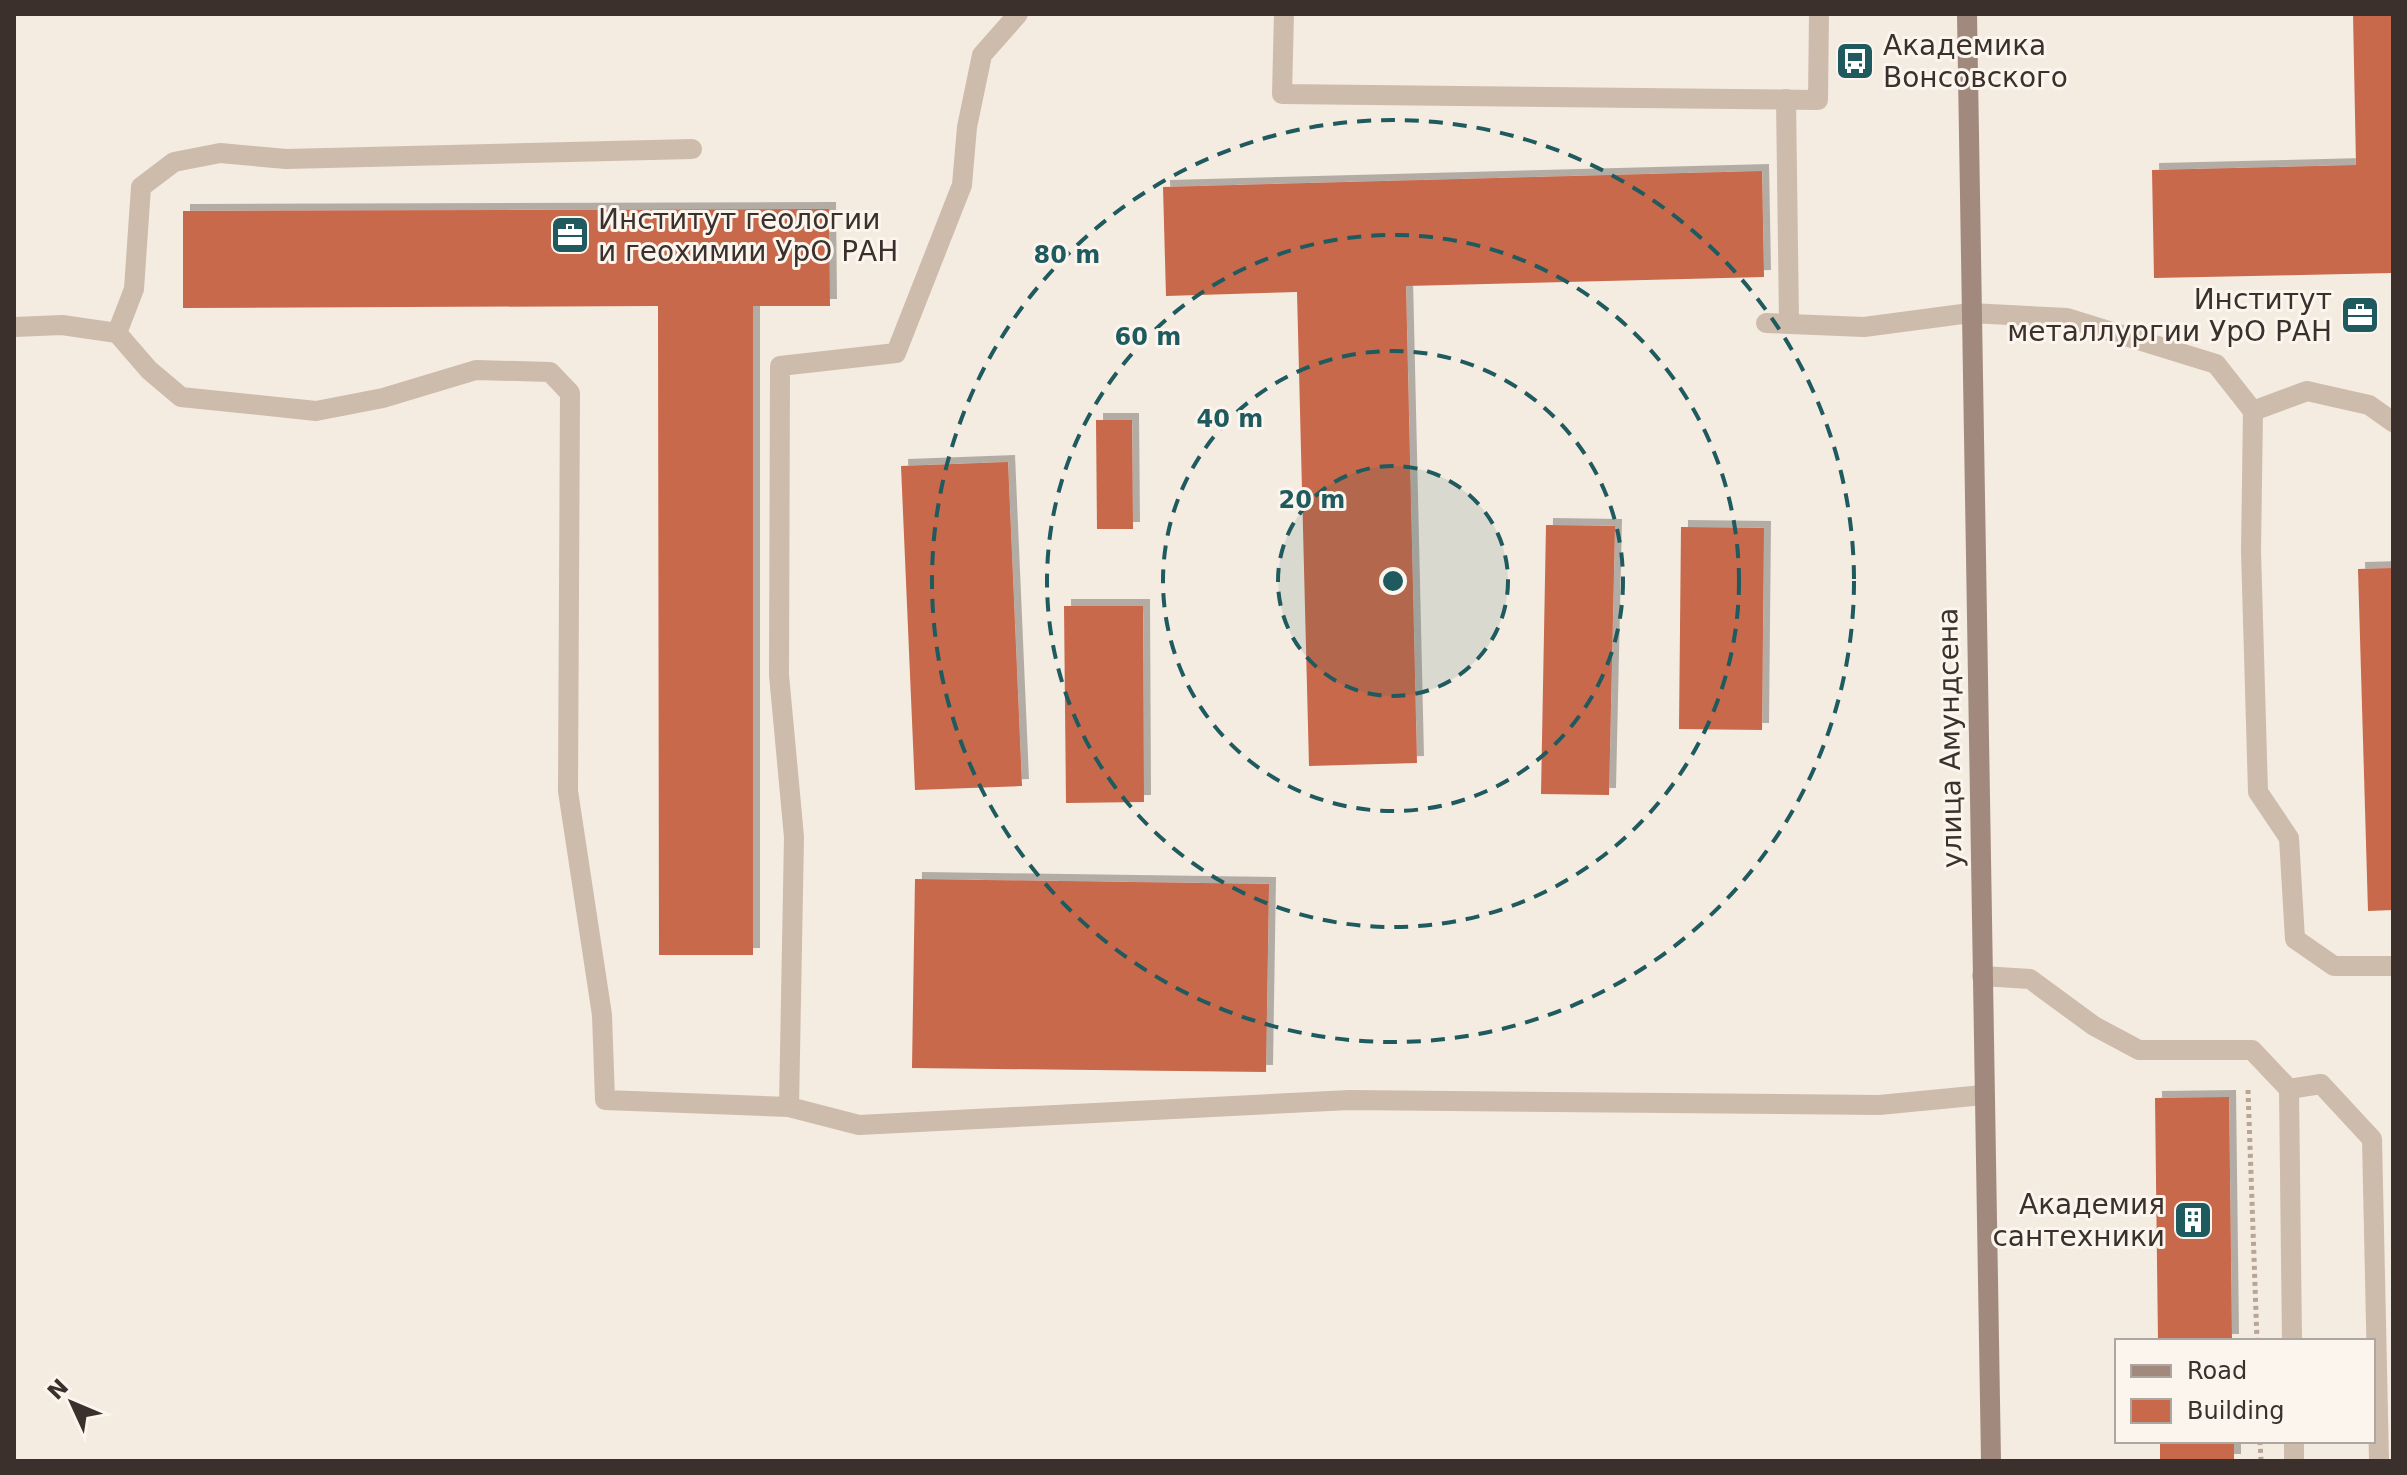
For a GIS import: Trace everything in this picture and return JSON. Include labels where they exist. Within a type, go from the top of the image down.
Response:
[{"type":"main road","name":"улица Амундсена","points":[[1967,14],[1991,1461]]},
{"type":"lane","points":[[789,1107],[794,837],[779,675],[780,366],[896,353],[962,185],[967,127],[982,55],[1018,14]]},
{"type":"lane","points":[[1284,14],[1282,94],[1818,100],[1819,14]]},
{"type":"lane","points":[[1786,99],[1789,322]]},
{"type":"lane","points":[[117,333],[134,289],[141,187],[174,162],[220,153],[286,159],[692,149]]},
{"type":"lane","points":[[1766,323],[1864,327],[1970,313],[2067,318],[2166,346],[2216,364],[2253,411],[2251,551],[2258,792],[2289,838],[2295,939],[2334,966],[2393,966]]},
{"type":"lane","points":[[14,327],[62,325],[117,333],[149,370],[181,397],[316,411],[383,398],[476,370],[550,372],[570,393],[568,791],[602,1015],[605,1100],[789,1107],[859,1125],[1349,1100],[1879,1105],[1983,1095]]},
{"type":"lane","points":[[2253,411],[2307,391],[2369,405],[2393,422]]},
{"type":"lane","points":[[1982,976],[2030,979],[2094,1026],[2139,1050],[2252,1050],[2289,1089],[2292,1339]]},
{"type":"lane","points":[[2289,1089],[2321,1084],[2372,1139],[2379,1461]]},
{"type":"path","points":[[2248,1085],[2257,1339]]},
{"type":"building","points":[[2353,14],[2393,14],[2393,273],[2154,278],[2152,170],[2356,165]]},
{"type":"building","points":[[1762,171],[1764,277],[1406,286],[1417,763],[1309,766],[1297,292],[1166,296],[1163,187]]},
{"type":"building","points":[[829,209],[830,306],[753,306],[753,955],[659,955],[658,306],[183,308],[183,211]]},
{"type":"building","points":[[1096,420],[1132,420],[1133,529],[1097,529]]},
{"type":"building","points":[[1008,462],[1022,786],[915,790],[901,466]]},
{"type":"building","points":[[1546,525],[1615,526],[1609,795],[1541,794]]},
{"type":"building","points":[[1681,527],[1764,528],[1762,730],[1679,729]]},
{"type":"building","points":[[2393,568],[2393,910],[2368,911],[2358,569]]},
{"type":"building","points":[[1064,606],[1143,606],[1144,802],[1066,803]]},
{"type":"building","points":[[915,879],[1269,884],[1266,1072],[912,1068]]},
{"type":"building","name":"Академия сантехники","points":[[2229,1097],[2232,1339],[2158,1339],[2155,1098]]},
{"type":"building","points":[[2160,1443],[2234,1443],[2234,1461],[2160,1461]]},
{"type":"place","name":"Академика Вонсовского","points":[[1855,61]]},
{"type":"place","name":"Институт геологии и геохимии УрО РАН","points":[[570,235]]},
{"type":"place","name":"Институт металлургии УрО РАН","points":[[2360,315]]},
{"type":"place","name":"Академия сантехники","points":[[2193,1220]]}]
